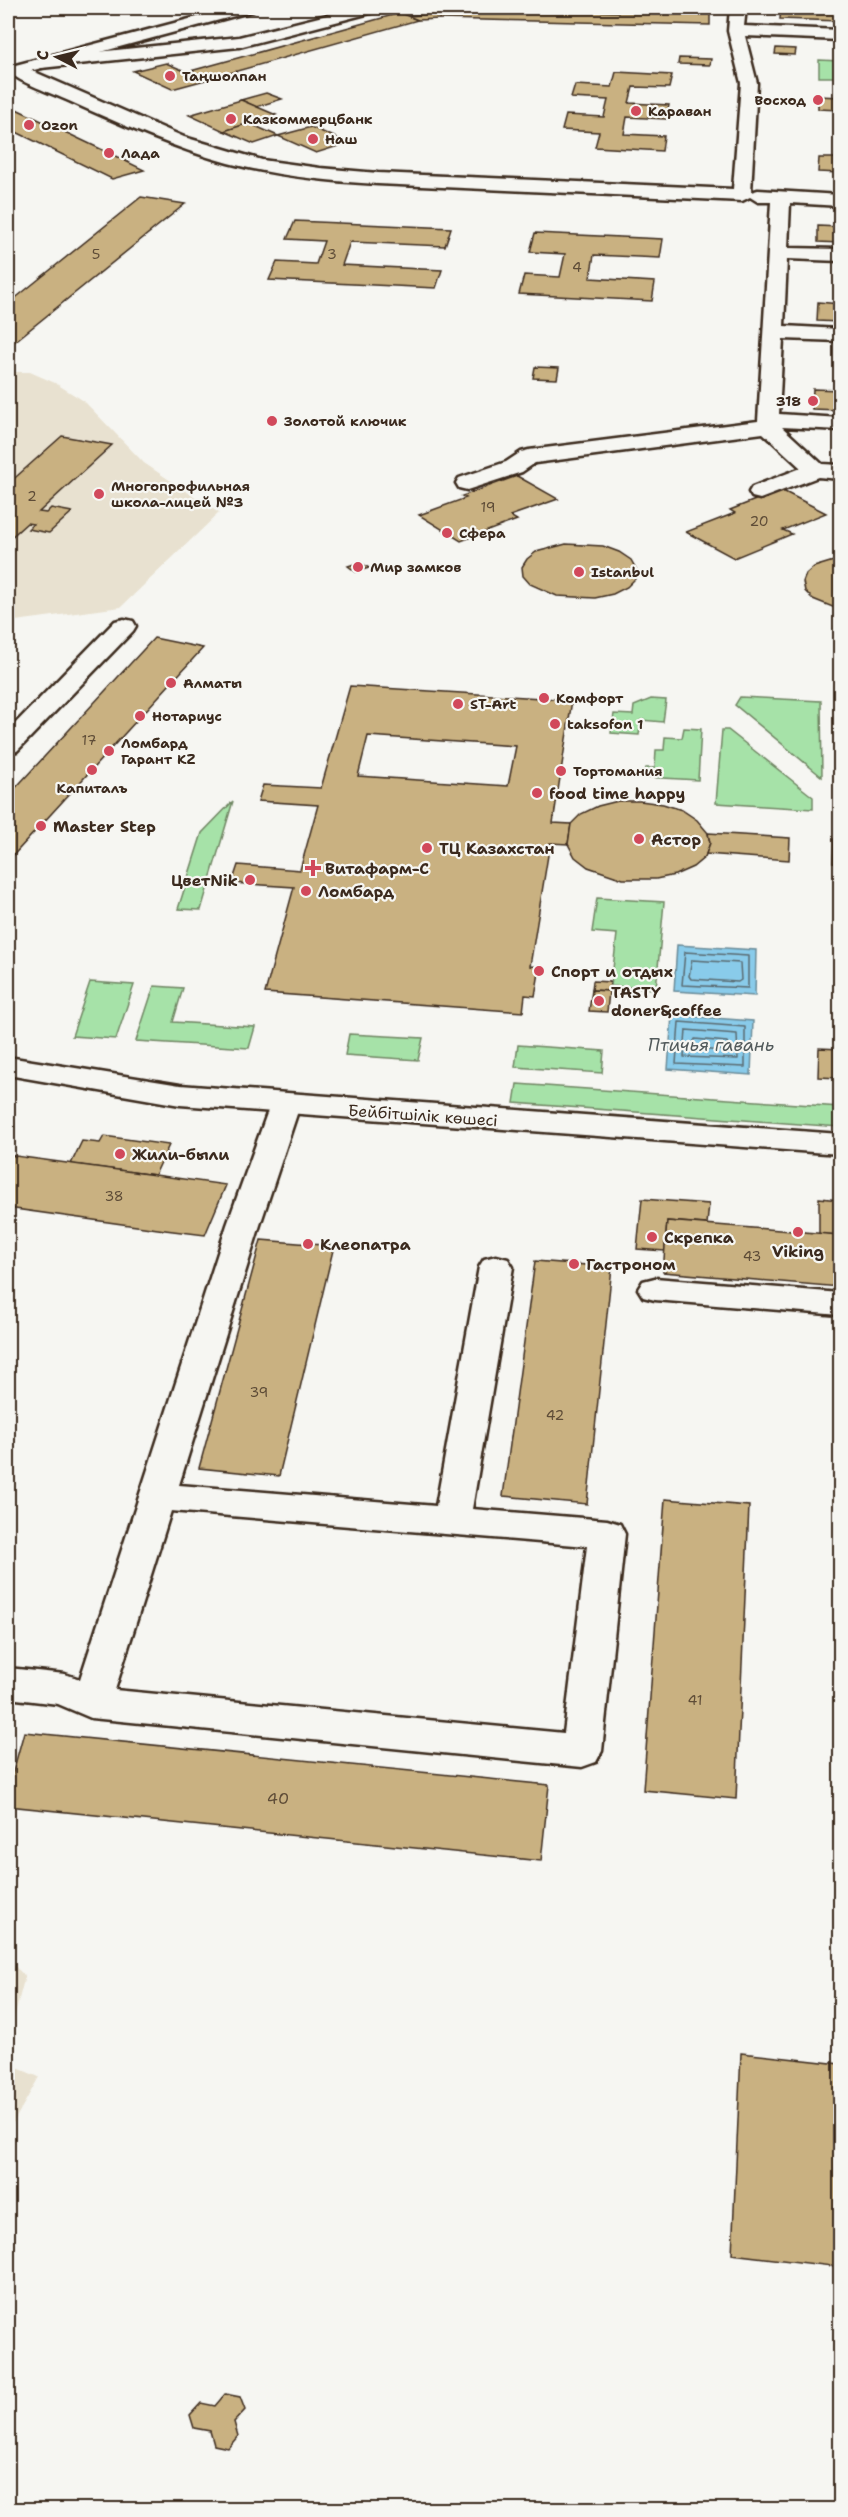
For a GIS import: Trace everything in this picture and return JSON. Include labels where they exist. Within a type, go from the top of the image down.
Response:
[{"type":"street","points":[[11,71],[247,8]]},
{"type":"street","points":[[41,63],[239,42],[372,8]]},
{"type":"street","points":[[738,8],[736,31],[749,83],[742,195]]},
{"type":"street","points":[[736,31],[840,34]]},
{"type":"street","points":[[11,71],[166,138],[237,160],[285,169],[408,180],[840,200]]},
{"type":"street","points":[[781,197],[768,423],[816,470]]},
{"type":"street","points":[[779,253],[840,255]]},
{"type":"street","points":[[774,332],[840,335]]},
{"type":"street","points":[[467,483],[514,467],[529,457],[768,423],[840,424]]},
{"type":"street","points":[[760,492],[816,470],[840,472]]},
{"type":"street","points":[[8,745],[124,626]]},
{"type":"street","name":"Бейбітшілік көшесі","points":[[8,1066],[147,1091],[285,1105],[840,1144]]},
{"type":"street","points":[[91,1703],[159,1497],[238,1240],[274,1146],[285,1105]]},
{"type":"street","points":[[452,1521],[496,1267]]},
{"type":"street","points":[[655,1288],[840,1304]]},
{"type":"street","points":[[8,1683],[65,1689],[91,1703],[582,1751],[607,1534],[159,1497]]},
{"type":"shaded area","name":"Многопрофильная школа-лицей №3","points":[[8,372],[30,372],[55,383],[84,401],[144,463],[219,513],[121,607],[8,622]]},
{"type":"shaded area","points":[[8,1960],[25,1976],[8,2041]]},
{"type":"shaded area","points":[[8,2064],[39,2077],[8,2132]]},
{"type":"green space","points":[[819,60],[840,61],[840,77],[819,77]]},
{"type":"green space","points":[[835,626],[840,626],[840,788],[836,784]]},
{"type":"green space","points":[[740,697],[821,701],[822,777],[735,705]]},
{"type":"green space","points":[[651,699],[666,700],[663,722],[641,720],[639,735],[611,733],[614,714],[633,715],[634,706]]},
{"type":"green space","points":[[684,728],[701,729],[698,780],[645,777],[646,768],[655,768],[656,750],[664,750],[665,737],[682,738]]},
{"type":"green space","points":[[722,730],[728,730],[813,797],[813,809],[716,803]]},
{"type":"green space","points":[[233,801],[201,910],[178,909],[202,833]]},
{"type":"green space","points":[[597,898],[664,902],[656,989],[611,986],[617,934],[592,932]]},
{"type":"green space","points":[[90,982],[134,985],[116,1039],[72,1036]]},
{"type":"green space","points":[[154,986],[183,988],[173,1022],[255,1027],[249,1048],[136,1041]]},
{"type":"green space","points":[[349,1034],[423,1038],[418,1060],[345,1055]]},
{"type":"green space","points":[[518,1045],[604,1051],[602,1073],[515,1067]]},
{"type":"green space","points":[[517,1084],[840,1107],[840,1127],[514,1103]]},
{"type":"water","name":"Птичья гавань","points":[[677,945],[756,950],[755,996],[674,991]]},
{"type":"water","name":"Птичья гавань","points":[[672,1015],[753,1021],[751,1075],[668,1069]]},
{"type":"building","points":[[442,8],[710,14],[710,25],[439,19]]},
{"type":"building","points":[[781,8],[840,8],[840,21],[780,19]]},
{"type":"building","points":[[400,13],[418,20],[205,80],[187,72]]},
{"type":"building","points":[[441,13],[439,19],[418,20],[408,16]]},
{"type":"building","points":[[776,48],[796,49],[795,55],[775,54]]},
{"type":"building","points":[[679,58],[711,59],[710,65],[678,64]]},
{"type":"building","name":"Таңшолпан","points":[[166,63],[205,80],[172,89],[133,71]]},
{"type":"building","name":"Караван","points":[[616,72],[672,75],[669,88],[633,87],[629,103],[669,105],[666,119],[627,117],[624,134],[664,136],[662,151],[595,147],[599,132],[562,130],[566,115],[604,117],[608,100],[571,98],[575,85],[612,87]]},
{"type":"building","name":"Казкоммерцбанк","points":[[266,93],[282,99],[256,107],[241,100]]},
{"type":"building","points":[[818,96],[840,97],[840,110],[818,109]]},
{"type":"building","name":"Казкоммерцбанк","points":[[241,100],[276,115],[224,131],[189,115]]},
{"type":"building","points":[[8,107],[144,170],[112,179],[8,128]]},
{"type":"building","points":[[249,123],[278,136],[254,144],[224,131]]},
{"type":"building","name":"Наш","points":[[311,127],[348,143],[316,153],[278,136]]},
{"type":"building","points":[[819,158],[840,158],[840,173],[818,172]]},
{"type":"building","points":[[141,197],[185,204],[8,347],[8,304]]},
{"type":"building","points":[[295,221],[451,228],[445,246],[350,242],[342,265],[442,270],[436,288],[269,280],[277,262],[316,264],[324,241],[287,239]]},
{"type":"building","points":[[818,226],[840,227],[840,243],[818,242]]},
{"type":"building","points":[[535,233],[663,239],[660,258],[594,255],[590,278],[655,282],[652,301],[519,294],[524,275],[560,277],[565,254],[530,252]]},
{"type":"building","points":[[818,302],[840,304],[840,322],[817,321]]},
{"type":"building","points":[[535,367],[559,368],[557,379],[533,378]]},
{"type":"building","points":[[813,389],[840,390],[840,410],[812,409]]},
{"type":"building","points":[[62,436],[112,445],[39,512],[46,513],[51,508],[72,512],[49,533],[28,529],[33,524],[27,523],[8,540],[8,484]]},
{"type":"building","points":[[517,476],[558,499],[510,516],[517,520],[461,541],[419,515],[466,498],[462,496]]},
{"type":"building","points":[[781,490],[826,513],[783,530],[792,534],[734,558],[686,532],[735,513],[730,510]]},
{"type":"building","name":"Istanbul","points":[[566,544],[603,546],[619,552],[631,560],[636,569],[635,579],[627,587],[613,594],[595,598],[557,596],[530,584],[523,576],[522,567],[527,559],[536,552]]},
{"type":"building","points":[[840,559],[840,610],[813,599],[805,591],[803,582],[806,574],[814,567]]},
{"type":"building","name":"Мир замков","points":[[360,562],[369,568],[356,572],[348,566]]},
{"type":"building","points":[[154,638],[203,648],[8,861],[8,796]]},
{"type":"building","name":"ТЦ Казахстан","points":[[350,686],[572,700],[553,823],[571,824],[568,844],[550,843],[530,966],[540,967],[535,996],[525,995],[523,1012],[265,993],[294,887],[232,883],[238,865],[300,870],[318,805],[258,801],[263,785],[321,788]],"holes":[[[368,736],[516,746],[508,786],[358,776]]]},
{"type":"building","name":"Астор","points":[[618,801],[663,804],[682,810],[697,820],[708,833],[710,843],[705,857],[693,867],[675,875],[656,879],[623,879],[588,867],[575,857],[568,844],[571,824],[581,814],[598,806]]},
{"type":"building","points":[[708,833],[790,838],[789,860],[706,854],[710,843]]},
{"type":"building","points":[[834,839],[840,840],[840,864],[833,863]]},
{"type":"building","points":[[593,981],[610,982],[609,991],[592,990]]},
{"type":"building","name":"TASTY doner&coffee","points":[[592,990],[609,991],[607,1012],[589,1011]]},
{"type":"building","points":[[819,1048],[840,1049],[840,1078],[818,1077]]},
{"type":"building","name":"Жили-были","points":[[104,1136],[169,1145],[155,1175],[71,1164],[82,1141],[100,1143]]},
{"type":"building","points":[[8,1155],[226,1185],[205,1235],[165,1230],[8,1208]]},
{"type":"building","points":[[819,1198],[840,1200],[840,1235],[819,1234]]},
{"type":"building","name":"Скрепка","points":[[642,1199],[709,1204],[707,1224],[667,1221],[665,1251],[637,1249]]},
{"type":"building","points":[[667,1221],[840,1235],[840,1287],[663,1272]]},
{"type":"building","points":[[261,1240],[334,1246],[279,1476],[199,1468]]},
{"type":"building","points":[[535,1261],[612,1267],[587,1504],[503,1496]]},
{"type":"building","points":[[665,1499],[749,1506],[736,1799],[643,1790]]},
{"type":"building","points":[[24,1732],[549,1785],[541,1861],[8,1806],[8,1790]]},
{"type":"building","points":[[741,2053],[840,2064],[840,2267],[732,2254]]},
{"type":"building","points":[[225,2394],[240,2397],[245,2410],[234,2422],[238,2436],[228,2448],[214,2445],[210,2431],[194,2428],[190,2415],[201,2403],[215,2406]]},
{"type":"place","name":"Таңшолпан","points":[[170,76]]},
{"type":"place","name":"Восход","points":[[818,100]]},
{"type":"place","name":"Караван","points":[[636,111]]},
{"type":"place","name":"Казкоммерцбанк","points":[[231,119]]},
{"type":"place","name":"Ozon","points":[[29,125]]},
{"type":"place","name":"Наш","points":[[313,139]]},
{"type":"place","name":"Лада","points":[[109,153]]},
{"type":"place","name":"318","points":[[813,401]]},
{"type":"place","name":"Золотой ключик","points":[[272,421]]},
{"type":"place","name":"Многопрофильная школа-лицей №3","points":[[99,494]]},
{"type":"place","name":"Сфера","points":[[447,533]]},
{"type":"place","name":"Мир замков","points":[[358,567]]},
{"type":"place","name":"Istanbul","points":[[579,572]]},
{"type":"place","name":"Алматы","points":[[171,683]]},
{"type":"place","name":"Комфорт","points":[[544,698]]},
{"type":"place","name":"ST-Art","points":[[458,704]]},
{"type":"place","name":"Нотариус","points":[[140,716]]},
{"type":"place","name":"taksofon 1","points":[[555,724]]},
{"type":"place","name":"Ломбард Гарант KZ","points":[[109,751]]},
{"type":"place","name":"Капиталъ","points":[[92,770]]},
{"type":"place","name":"Тортомания","points":[[561,771]]},
{"type":"place","name":"food time happy","points":[[537,793]]},
{"type":"place","name":"Master Step","points":[[41,826]]},
{"type":"place","name":"Астор","points":[[639,839]]},
{"type":"place","name":"ТЦ Казахстан","points":[[427,848]]},
{"type":"place","name":"Витафарм-С","points":[[313,868]]},
{"type":"place","name":"ЦветNik","points":[[250,880]]},
{"type":"place","name":"Ломбард","points":[[306,891]]},
{"type":"place","name":"Спорт и отдых","points":[[539,971]]},
{"type":"place","name":"TASTY doner&coffee","points":[[599,1001]]},
{"type":"place","name":"Жили-были","points":[[120,1154]]},
{"type":"place","name":"Viking","points":[[798,1232]]},
{"type":"place","name":"Скрепка","points":[[652,1237]]},
{"type":"place","name":"Клеопатра","points":[[308,1244]]},
{"type":"place","name":"Гастроном","points":[[574,1264]]}]
